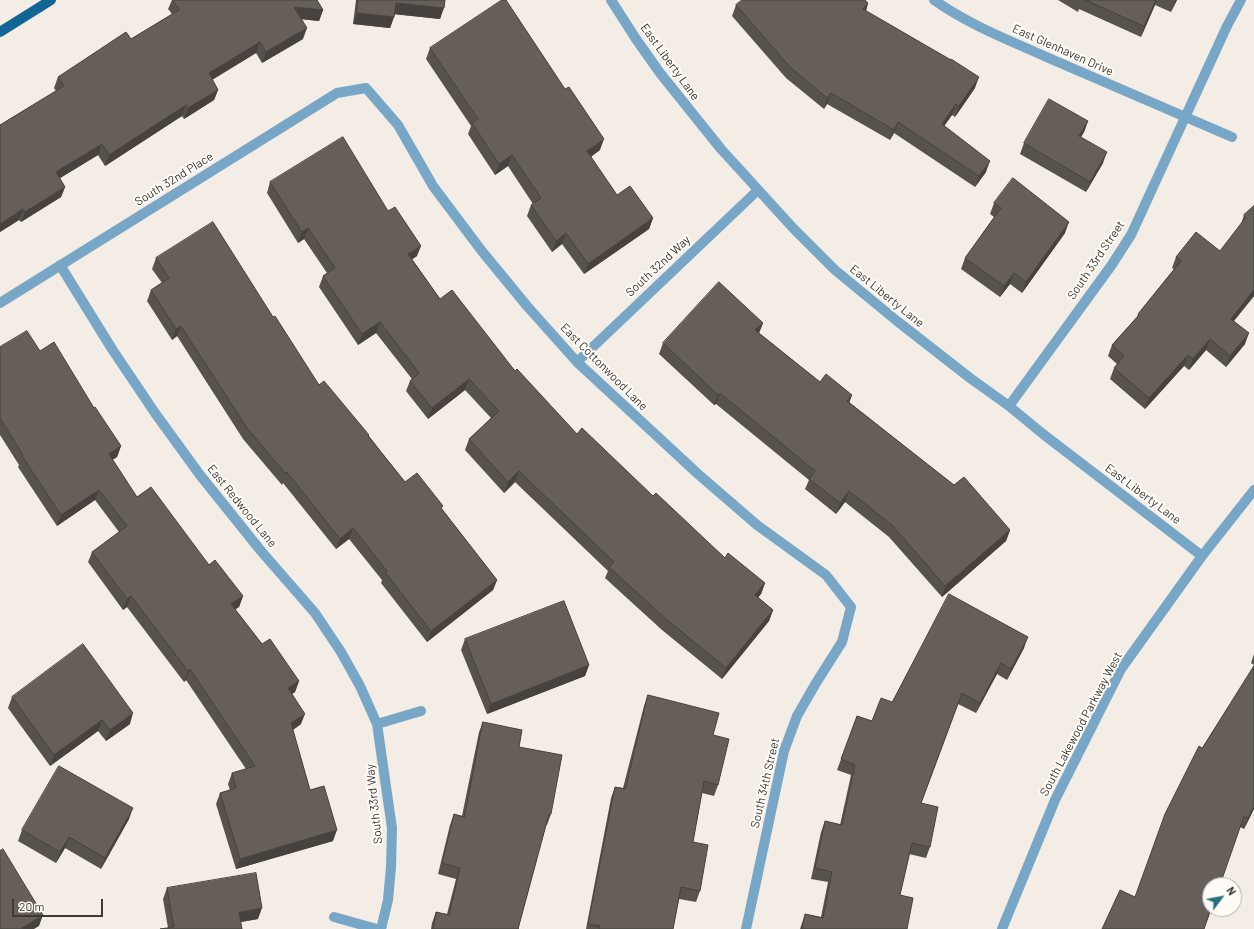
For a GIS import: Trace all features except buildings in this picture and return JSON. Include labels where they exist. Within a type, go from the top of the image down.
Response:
[{"type":"main road","points":[[0,32],[51,0]]},
{"type":"street","name":"East Liberty Lane","points":[[611,0],[660,74],[721,149],[835,270],[909,331],[1009,406],[1043,434],[1202,556]]},
{"type":"street","name":"East Glenhaven Drive","points":[[934,0],[949,11],[999,36],[1185,117]]},
{"type":"street","name":"South 33rd Street","points":[[1009,406],[1111,266],[1131,235],[1227,26],[1241,0]]},
{"type":"street","name":"South 32nd Place","points":[[0,303],[337,93],[366,88]]},
{"type":"street","name":"East Cottonwood Lane","points":[[366,88],[398,125],[433,186],[481,250],[527,306],[577,362],[698,474],[745,515],[826,575],[851,607]]},
{"type":"street","points":[[1185,117],[1232,136]]},
{"type":"street","name":"South 32nd Way","points":[[577,362],[758,190]]},
{"type":"street","name":"East Redwood Lane","points":[[60,265],[112,349],[155,413],[200,475],[261,551],[315,613],[324,626],[341,652],[360,686],[377,724]]},
{"type":"street","name":"South Lakewood Parkway West","points":[[1002,929],[1054,800],[1122,669],[1202,556],[1254,490]]},
{"type":"street","name":"South 34th Street","points":[[746,929],[784,751],[797,716],[842,642],[851,607]]},
{"type":"street","points":[[377,724],[420,710]]},
{"type":"street","name":"South 33rd Way","points":[[377,724],[392,828],[388,900],[380,929]]},
{"type":"street","points":[[334,917],[377,929]]}]
